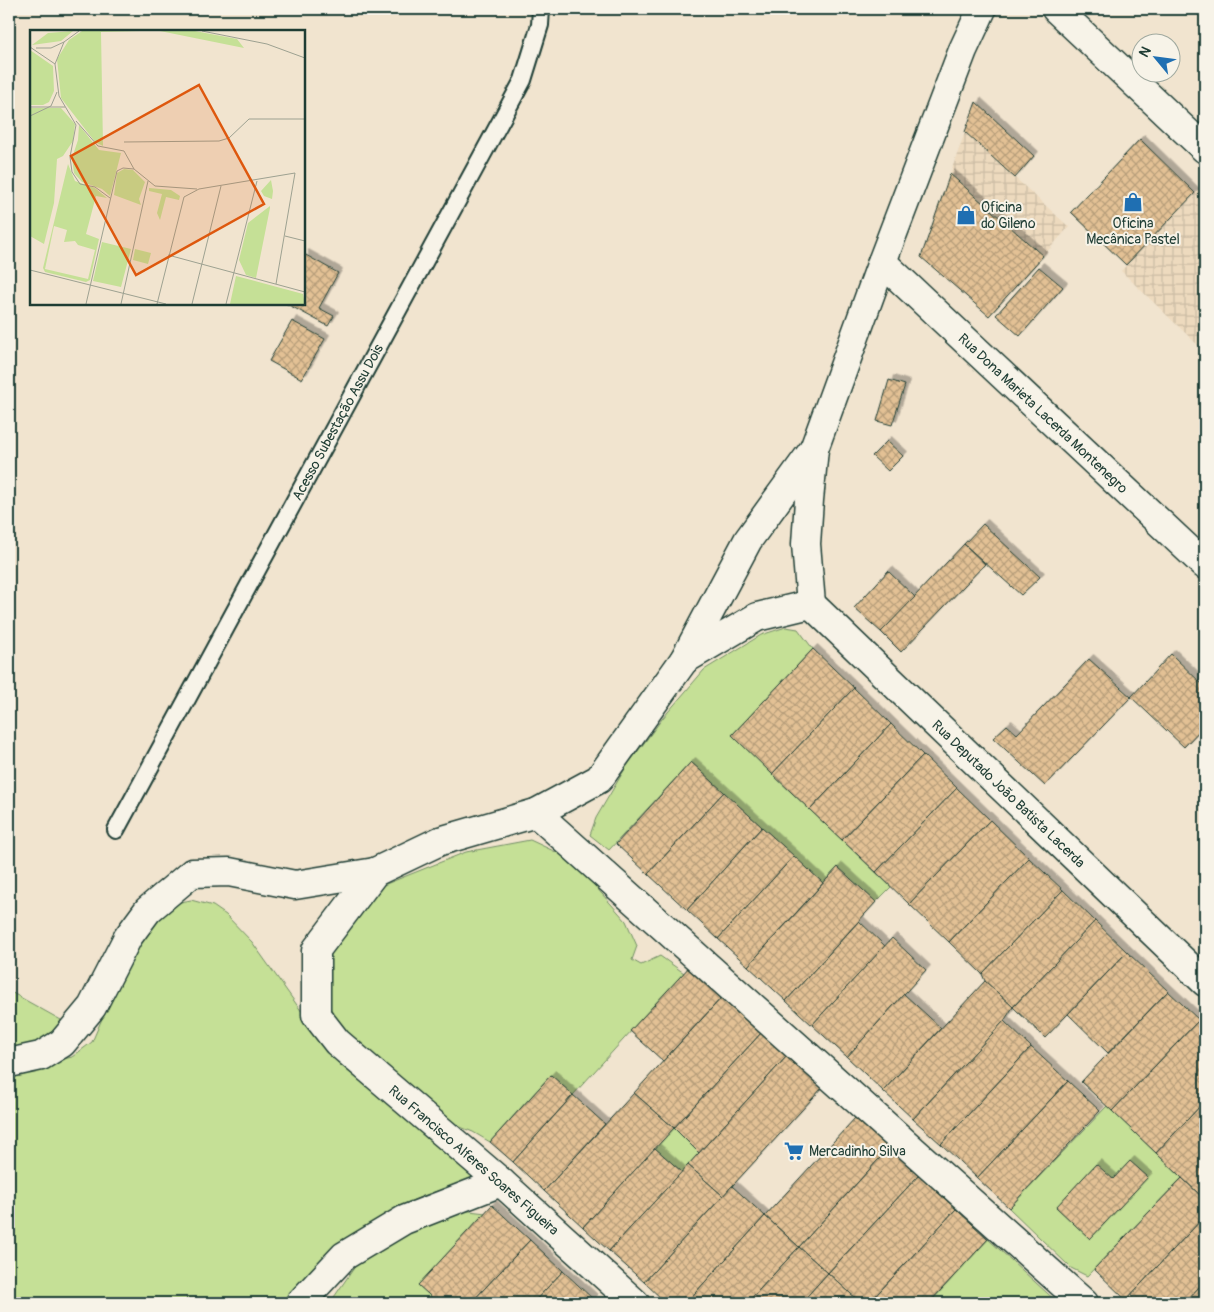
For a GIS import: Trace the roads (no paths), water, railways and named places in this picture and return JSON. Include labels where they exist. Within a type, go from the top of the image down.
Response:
[{"type":"street","points":[[684,660],[757,618],[811,604],[806,544],[808,500],[814,449],[882,262],[963,50],[982,9]]},
{"type":"street","points":[[1056,9],[1205,149]]},
{"type":"street","name":"Rua Dona Marieta Lacerda Montenegro","points":[[882,262],[1205,565]]},
{"type":"street","points":[[9,1063],[41,1056],[62,1043],[92,1007],[128,937],[148,910],[192,873],[229,872],[296,885],[375,872],[440,841],[536,813],[599,779],[684,660],[748,540],[814,449]]},
{"type":"street","name":"Rua Deputado João Batista Lacerda","points":[[811,604],[1204,979]]},
{"type":"street","points":[[536,813],[1084,1303]]},
{"type":"street","name":"Rua Francisco Alferes Soares Figueira","points":[[375,872],[316,950],[316,1014],[337,1042],[501,1182],[635,1303]]},
{"type":"street","points":[[300,1303],[344,1256],[404,1220],[501,1182]]},
{"type":"lane","name":"Acesso Subestação Assu Dois","points":[[116,830],[523,80],[540,25],[541,9]]},
{"type":"place","name":"Oficina Mecânica Pastel","points":[[1133,202]]},
{"type":"place","name":"Oficina do Gileno","points":[[966,215]]},
{"type":"place","name":"Mercadinho Silva","points":[[794,1151]]}]
